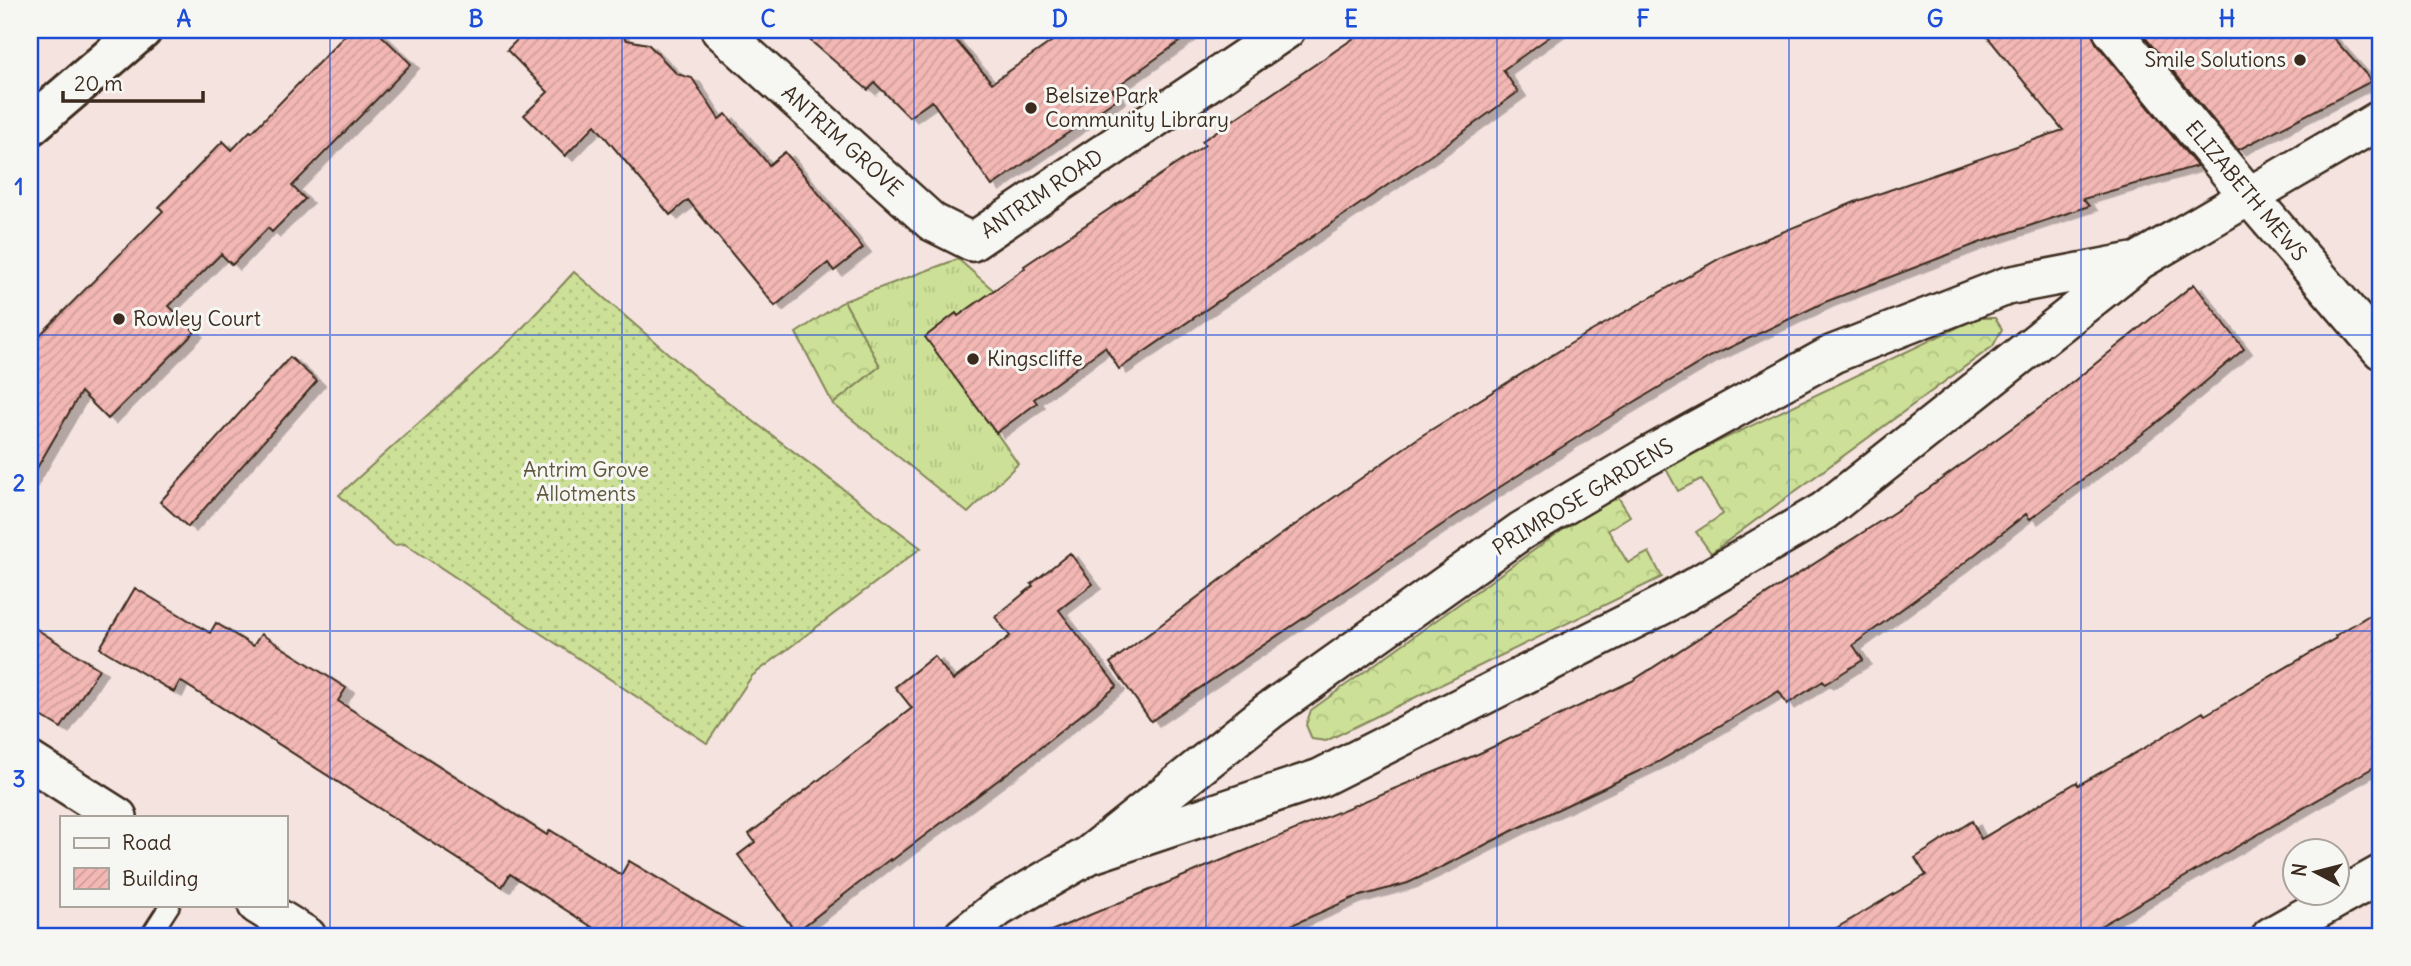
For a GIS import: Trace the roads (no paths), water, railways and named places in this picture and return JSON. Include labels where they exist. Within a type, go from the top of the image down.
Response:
[{"type":"main road","points":[[30,126],[142,30]]},
{"type":"street","name":"ANTRIM GROVE","points":[[720,30],[932,222],[972,242]]},
{"type":"street","name":"ANTRIM ROAD","points":[[972,242],[1286,30]]},
{"type":"street","name":"ELIZABETH MEWS","points":[[2112,30],[2381,350]]},
{"type":"street","name":"PRIMROSE GARDENS","points":[[1089,855],[1320,778],[1665,604],[1824,511],[2140,260],[2381,119]]},
{"type":"street","name":"PRIMROSE GARDENS","points":[[963,936],[998,908],[1089,855],[1269,711],[1521,531],[1643,460],[1833,354],[2007,286],[2140,260]]},
{"type":"street","points":[[30,761],[116,816]]},
{"type":"street","points":[[2271,936],[2381,874]]},
{"type":"street","points":[[259,906],[307,936]]},
{"type":"lane","points":[[150,936],[169,906]]},
{"type":"place","name":"Smile Solutions","points":[[2300,60]]},
{"type":"place","name":"Belsize Park Community Library","points":[[1031,108]]},
{"type":"place","name":"Rowley Court","points":[[119,319]]},
{"type":"place","name":"Kingscliffe","points":[[973,359]]},
{"type":"park label","name":"Antrim Grove Allotments","points":[[586,482]]}]
